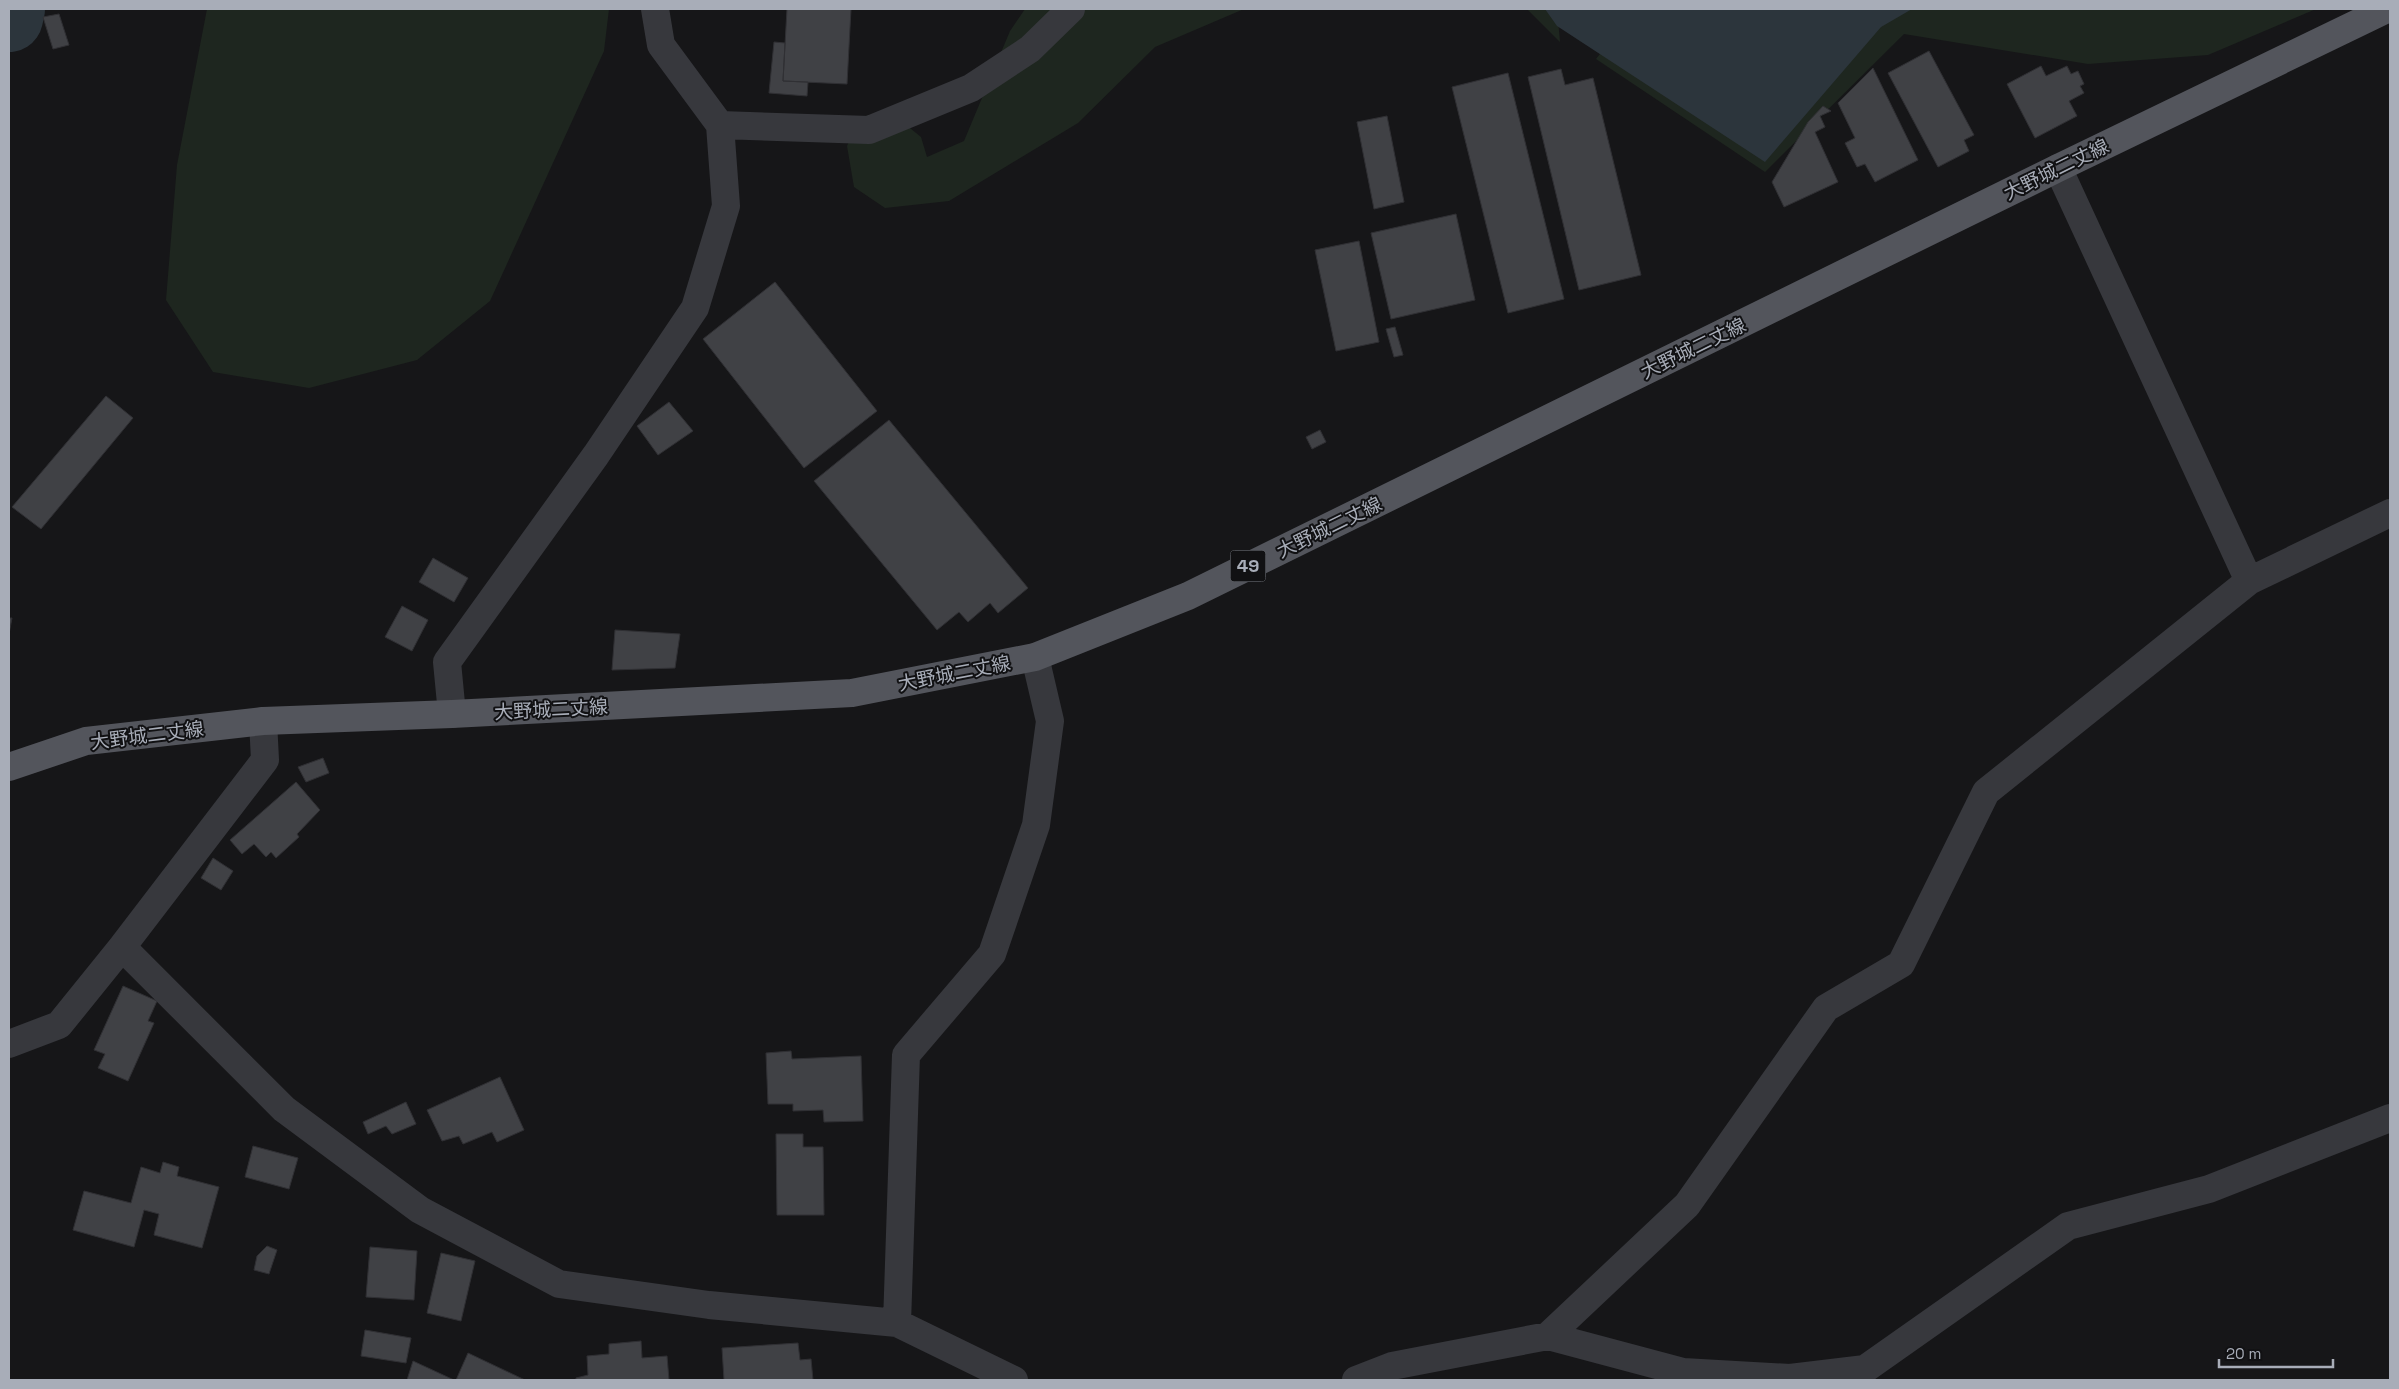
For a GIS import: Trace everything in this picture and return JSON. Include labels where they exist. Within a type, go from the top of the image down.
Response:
[{"type":"main road","name":"大野城二丈線","points":[[9,767],[86,742],[263,721],[452,714],[852,692],[1035,657],[1188,596],[2058,168],[2349,19],[2387,9]]},
{"type":"street","points":[[452,714],[447,662],[596,455],[695,308],[726,206],[720,125],[661,45],[655,9]]},
{"type":"street","points":[[720,125],[869,130],[971,88],[1030,49],[1071,9]]},
{"type":"street","points":[[2058,168],[2249,581]]},
{"type":"street","points":[[1548,1336],[1687,1204],[1826,1008],[1901,964],[1986,792],[2249,581],[2390,513]]},
{"type":"street","points":[[897,1323],[906,1055],[992,954],[1036,825],[1050,721],[1035,657]]},
{"type":"street","points":[[9,1044],[59,1025],[122,947],[265,760],[263,721]]},
{"type":"street","points":[[122,947],[284,1109],[420,1210],[559,1284],[709,1305],[897,1323],[1014,1380]]},
{"type":"street","points":[[1356,1380],[1392,1366],[1548,1336],[1683,1372],[1790,1378],[1865,1369],[2068,1226],[2209,1190],[2390,1118]]},
{"type":"shaded area","points":[[207,9],[609,9],[604,51],[490,301],[417,360],[309,388],[213,372],[166,300],[177,165]]},
{"type":"shaded area","points":[[1025,9],[1244,9],[1155,47],[1078,123],[949,201],[885,208],[854,187],[847,146],[860,117],[889,111],[921,137],[927,157],[964,141],[1010,31]]},
{"type":"shaded area","points":[[1527,9],[1557,9],[1560,42]]},
{"type":"shaded area","points":[[1545,9],[1912,9],[1881,27],[1765,162],[1557,26]]},
{"type":"shaded area","points":[[1840,9],[2316,9],[2208,55],[2088,64],[1904,34],[1765,172],[1596,59],[1613,37]]},
{"type":"building","points":[[787,9],[851,9],[847,84],[783,81]]},
{"type":"building","points":[[59,14],[69,45],[53,49],[43,17]]},
{"type":"building","points":[[774,42],[785,43],[783,81],[808,82],[807,96],[769,93]]},
{"type":"building","points":[[1929,51],[1974,135],[1964,140],[1969,151],[1938,167],[1888,73]]},
{"type":"building","points":[[2041,66],[2046,76],[2067,66],[2071,74],[2078,71],[2084,84],[2080,86],[2084,93],[2069,101],[2077,116],[2035,138],[2007,84]]},
{"type":"building","points":[[1873,68],[1918,160],[1875,182],[1865,164],[1857,167],[1845,143],[1855,138],[1838,103]]},
{"type":"building","points":[[1561,69],[1565,85],[1593,78],[1641,275],[1579,290],[1528,77]]},
{"type":"building","points":[[1508,73],[1564,299],[1508,313],[1452,87]]},
{"type":"building","points":[[1823,106],[1831,111],[1820,116],[1825,127],[1815,132],[1838,182],[1784,207],[1772,182],[1808,122]]},
{"type":"building","points":[[1387,116],[1404,202],[1374,209],[1357,122]]},
{"type":"building","points":[[1456,214],[1475,300],[1391,319],[1371,233]]},
{"type":"building","points":[[1359,241],[1379,342],[1336,351],[1315,250]]},
{"type":"building","points":[[775,282],[877,411],[804,468],[703,339]]},
{"type":"building","points":[[1395,327],[1403,355],[1394,357],[1386,329]]},
{"type":"building","points":[[106,396],[133,418],[41,529],[12,507]]},
{"type":"building","points":[[669,402],[693,431],[658,455],[637,426]]},
{"type":"building","points":[[889,420],[1028,588],[998,613],[990,603],[968,622],[959,612],[937,630],[814,481]]},
{"type":"building","points":[[1320,430],[1326,442],[1312,449],[1306,437]]},
{"type":"building","points":[[433,558],[468,578],[454,602],[419,582]]},
{"type":"building","points":[[402,606],[428,620],[412,651],[385,637]]},
{"type":"building","points":[[9,618],[12,618],[9,634]]},
{"type":"building","points":[[615,630],[680,634],[675,668],[612,670]]},
{"type":"building","points":[[323,758],[329,773],[306,782],[298,767]]},
{"type":"building","points":[[296,782],[320,810],[297,834],[299,837],[276,858],[271,852],[266,857],[254,844],[242,854],[230,840]]},
{"type":"building","points":[[213,858],[233,871],[221,890],[201,878]]},
{"type":"building","points":[[123,986],[157,1001],[148,1021],[154,1023],[128,1081],[98,1068],[105,1054],[94,1050]]},
{"type":"building","points":[[791,1051],[792,1059],[861,1056],[863,1121],[824,1122],[823,1110],[793,1111],[793,1104],[768,1104],[766,1053]]},
{"type":"building","points":[[500,1077],[524,1130],[497,1142],[492,1132],[463,1144],[459,1136],[442,1141],[427,1110]]},
{"type":"building","points":[[406,1102],[416,1124],[392,1134],[386,1126],[368,1134],[363,1122]]},
{"type":"building","points":[[776,1134],[803,1134],[803,1147],[823,1147],[824,1215],[777,1215]]},
{"type":"building","points":[[253,1146],[298,1158],[289,1189],[245,1177]]},
{"type":"building","points":[[163,1162],[179,1167],[177,1176],[219,1187],[202,1248],[154,1235],[159,1214],[144,1210],[134,1247],[73,1230],[84,1191],[131,1203],[141,1167],[160,1173]]},
{"type":"building","points":[[267,1246],[277,1250],[269,1274],[254,1270],[257,1256]]},
{"type":"building","points":[[370,1247],[417,1251],[414,1300],[366,1297]]},
{"type":"building","points":[[441,1253],[475,1261],[461,1321],[427,1313]]},
{"type":"building","points":[[365,1330],[411,1338],[406,1363],[361,1356]]},
{"type":"building","points":[[641,1341],[642,1358],[667,1356],[669,1380],[576,1380],[576,1378],[588,1375],[587,1356],[609,1354],[609,1344]]},
{"type":"building","points":[[798,1343],[800,1360],[811,1359],[813,1380],[724,1380],[722,1348]]},
{"type":"building","points":[[468,1353],[525,1380],[456,1380]]},
{"type":"building","points":[[413,1361],[454,1380],[407,1380]]},
{"type":"waterway","points":[[9,18],[11,9]]}]
